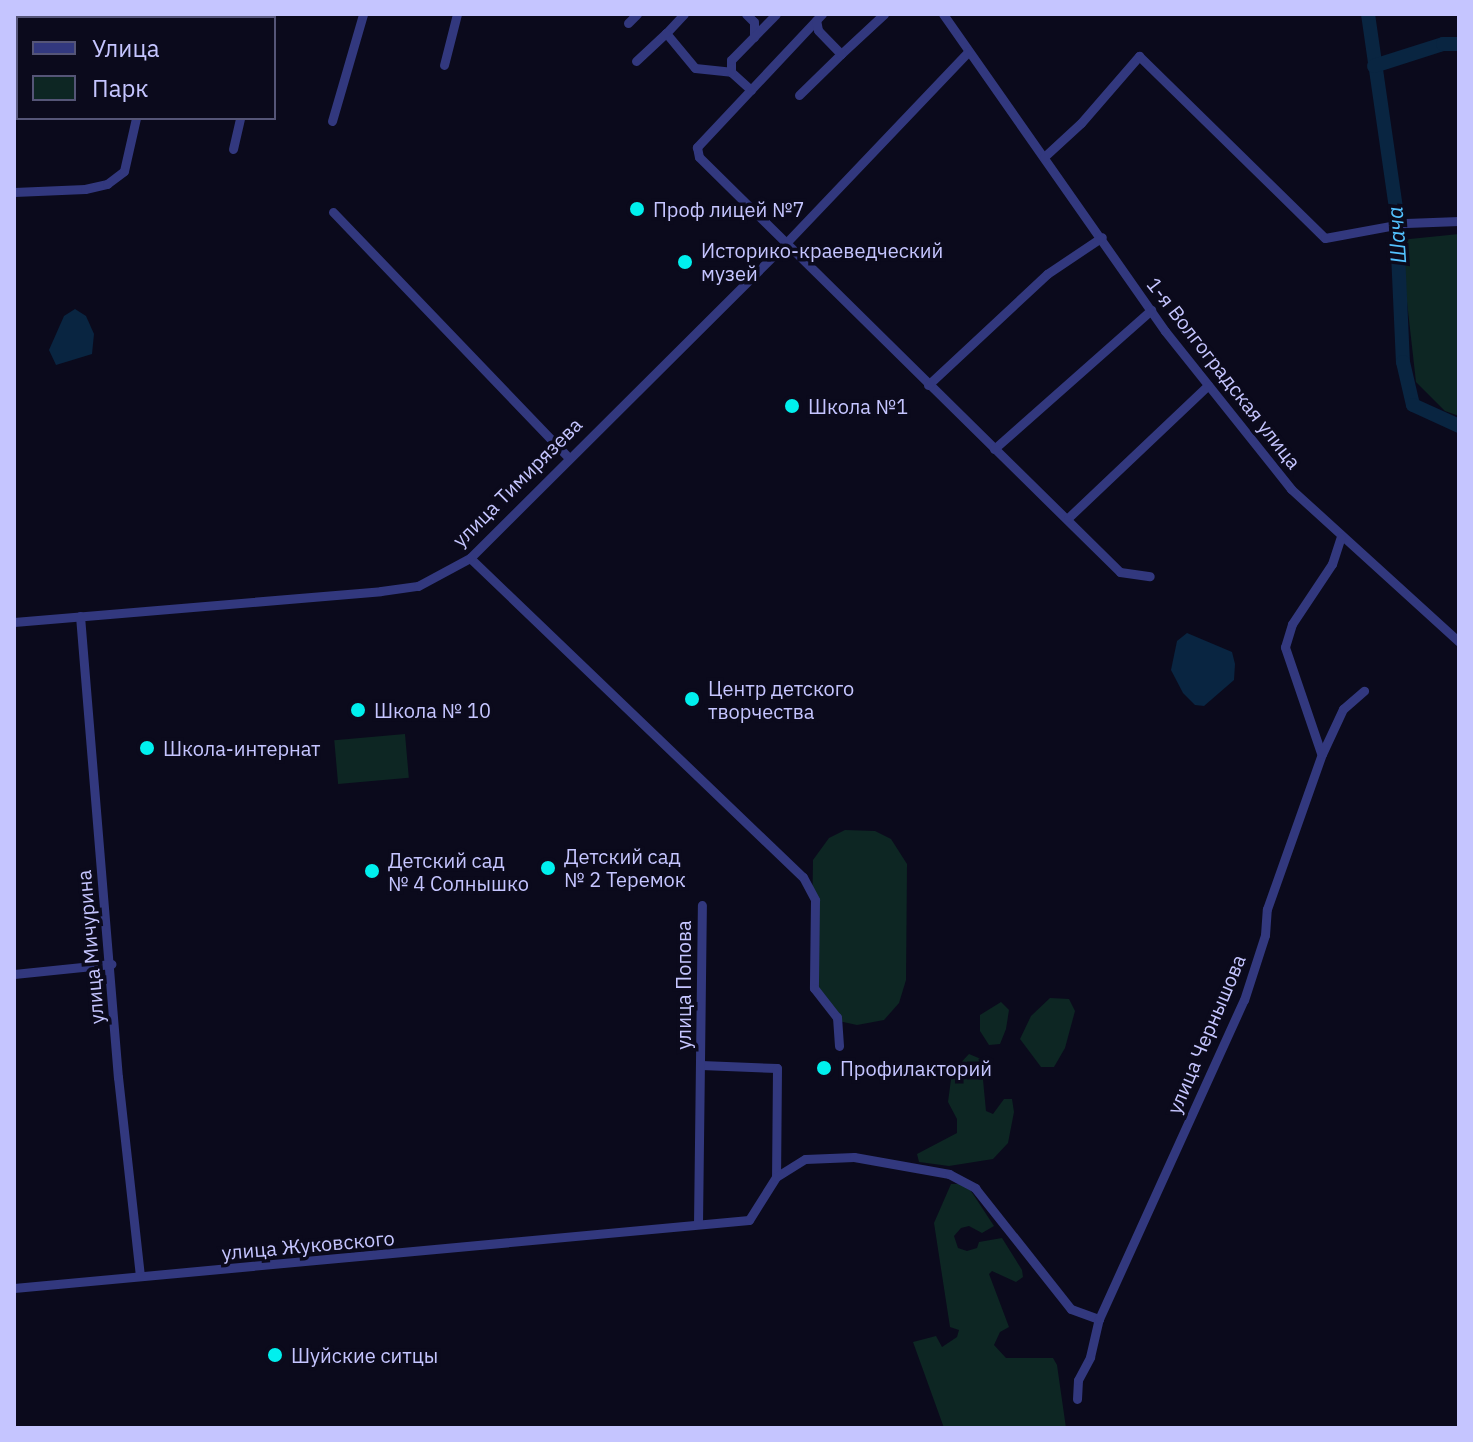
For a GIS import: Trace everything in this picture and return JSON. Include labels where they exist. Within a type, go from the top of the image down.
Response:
[{"type":"street","points":[[332,121],[363,14]]},
{"type":"street","points":[[444,65],[457,14]]},
{"type":"street","points":[[628,23],[637,14]]},
{"type":"street","points":[[636,61],[684,14]]},
{"type":"street","points":[[746,14],[754,22],[754,37]]},
{"type":"street","points":[[731,72],[731,60],[776,14]]},
{"type":"street","points":[[799,95],[884,14]]},
{"type":"street","name":"1-я Волгоградская улица","points":[[943,14],[1151,310],[1291,489],[1459,642]]},
{"type":"street","points":[[817,17],[818,30],[841,54]]},
{"type":"street","points":[[817,17],[696,152],[1120,572],[1150,576]]},
{"type":"street","points":[[666,33],[695,68],[731,72],[751,90]]},
{"type":"street","name":"улица Тимирязева","points":[[14,622],[394,590],[418,586],[470,558],[786,243],[968,52]]},
{"type":"street","points":[[1044,157],[1081,123],[1139,56],[1325,238],[1406,223],[1459,221]]},
{"type":"street","points":[[14,192],[85,189],[107,184],[124,171],[136,120]]},
{"type":"street","points":[[233,149],[240,120]]},
{"type":"street","points":[[333,212],[568,457]]},
{"type":"street","points":[[928,385],[1047,274],[1102,237]]},
{"type":"street","points":[[994,449],[1151,310]]},
{"type":"street","points":[[1068,518],[1208,385]]},
{"type":"street","points":[[1322,754],[1285,647],[1292,624],[1332,564],[1341,537]]},
{"type":"street","points":[[470,558],[803,877],[815,900],[814,988],[837,1017],[839,1046]]},
{"type":"street","name":"улица Мичурина","points":[[80,616],[118,1077],[140,1275]]},
{"type":"street","name":"улица Чернышова","points":[[1077,1399],[1078,1380],[1090,1357],[1099,1319],[1244,1000],[1265,935],[1267,909],[1322,754],[1343,709],[1364,691]]},
{"type":"street","name":"улица Попова","points":[[698,1224],[702,905]]},
{"type":"street","points":[[14,974],[111,964]]},
{"type":"street","name":"улица Попова","points":[[701,1065],[777,1068],[776,1177]]},
{"type":"street","points":[[776,1177],[805,1159],[854,1157],[949,1174],[975,1188],[1071,1309],[1099,1319]]},
{"type":"street","name":"улица Жуковского","points":[[14,1288],[412,1254],[603,1231],[749,1220],[776,1177]]},
{"type":"green space","points":[[1459,234],[1459,416],[1445,411],[1416,382],[1400,240]]},
{"type":"green space","points":[[405,734],[409,778],[338,784],[334,740]]},
{"type":"green space","points":[[845,830],[875,831],[891,839],[907,864],[906,980],[899,1003],[884,1020],[857,1025],[834,1020],[811,989],[813,860],[829,838]]},
{"type":"green space","points":[[1050,998],[1069,999],[1075,1011],[1065,1048],[1054,1067],[1041,1067],[1020,1039],[1031,1016]]},
{"type":"green space","points":[[1001,1002],[1009,1010],[1006,1029],[1000,1044],[989,1045],[980,1031],[980,1015]]},
{"type":"green space","points":[[969,1054],[981,1059],[986,1111],[993,1114],[1004,1099],[1012,1099],[1014,1112],[1008,1143],[993,1159],[949,1166],[919,1162],[917,1154],[957,1133],[957,1119],[948,1102],[952,1072]]},
{"type":"green space","points":[[951,1184],[960,1184],[971,1191],[994,1226],[982,1233],[969,1226],[961,1228],[954,1236],[958,1248],[967,1251],[977,1248],[979,1242],[1002,1238],[1022,1270],[1023,1277],[1016,1282],[992,1271],[989,1274],[1009,1327],[1000,1332],[994,1345],[1006,1358],[1053,1358],[1057,1365],[1066,1428],[944,1428],[913,1342],[936,1336],[942,1347],[957,1337],[959,1330],[950,1327],[934,1223]]},
{"type":"water","points":[[75,309],[86,316],[94,334],[92,354],[56,365],[49,350],[64,316]]},
{"type":"water","points":[[1187,633],[1232,652],[1235,664],[1234,680],[1204,706],[1195,705],[1183,693],[1171,670],[1177,641]]},
{"type":"waterway","name":"Шача","points":[[1368,14],[1396,209],[1403,362],[1413,405],[1459,426]]},
{"type":"waterway","points":[[1374,66],[1443,44],[1459,44]]},
{"type":"place","name":"Проф лицей №7","points":[[637,209]]},
{"type":"place","name":"Историко-краеведческий музей","points":[[685,262]]},
{"type":"place","name":"Школа №1","points":[[792,406]]},
{"type":"place","name":"Центр детского творчества","points":[[692,699]]},
{"type":"place","name":"Школа № 10","points":[[358,710]]},
{"type":"place","name":"Школа-интернат","points":[[147,748]]},
{"type":"place","name":"Детский сад № 2 Теремок","points":[[548,868]]},
{"type":"place","name":"Детский сад № 4 Солнышко","points":[[372,871]]},
{"type":"place","name":"Профилакторий","points":[[824,1068]]},
{"type":"place","name":"Шуйские ситцы","points":[[275,1355]]}]
